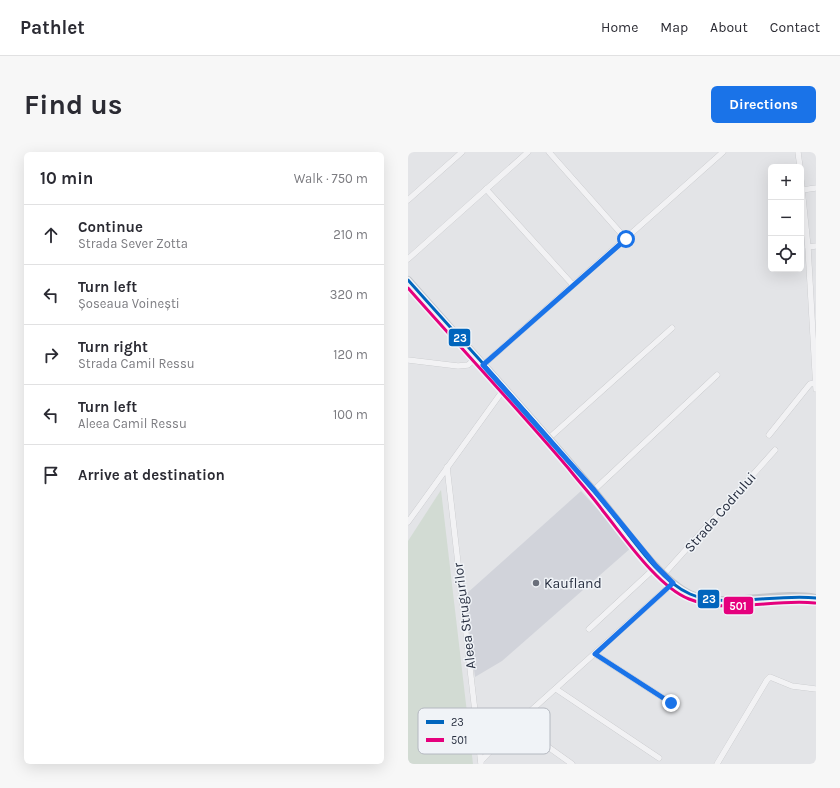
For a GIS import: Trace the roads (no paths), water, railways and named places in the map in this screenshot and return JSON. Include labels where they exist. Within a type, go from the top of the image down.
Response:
[{"type":"main road","points":[[408,280],[594,490],[656,566],[673,583],[691,595],[702,598],[725,599],[791,596],[816,598]]},
{"type":"street","points":[[408,200],[462,152]]},
{"type":"street","points":[[408,259],[528,152]]},
{"type":"street","points":[[549,152],[626,239]]},
{"type":"street","points":[[483,365],[723,152]]},
{"type":"street","points":[[798,152],[800,164]]},
{"type":"street","points":[[804,190],[816,188]]},
{"type":"street","points":[[486,189],[573,285]]},
{"type":"street","points":[[769,435],[810,384],[815,386],[815,355],[808,247],[803,200]]},
{"type":"street","points":[[808,247],[816,246]]},
{"type":"street","points":[[548,439],[672,328]]},
{"type":"street","points":[[408,360],[458,366],[468,365],[476,358]]},
{"type":"street","points":[[594,490],[717,375]]},
{"type":"street","points":[[408,522],[446,467],[504,389]]},
{"type":"street","name":"Strada Codrului","points":[[664,574],[775,450]]},
{"type":"street","name":"Aleea Strugurilor","points":[[446,467],[475,708]]},
{"type":"street","points":[[589,629],[656,566]]},
{"type":"street","points":[[534,708],[673,583]]},
{"type":"street","points":[[595,654],[671,703]]},
{"type":"street","points":[[717,764],[770,677],[792,686],[816,689]]},
{"type":"street","points":[[556,689],[659,758]]},
{"type":"street","points":[[550,748],[572,764]]},
{"type":"street","points":[[481,762],[488,754]]},
{"type":"place","name":"Kaufland","points":[[536,583]]}]
